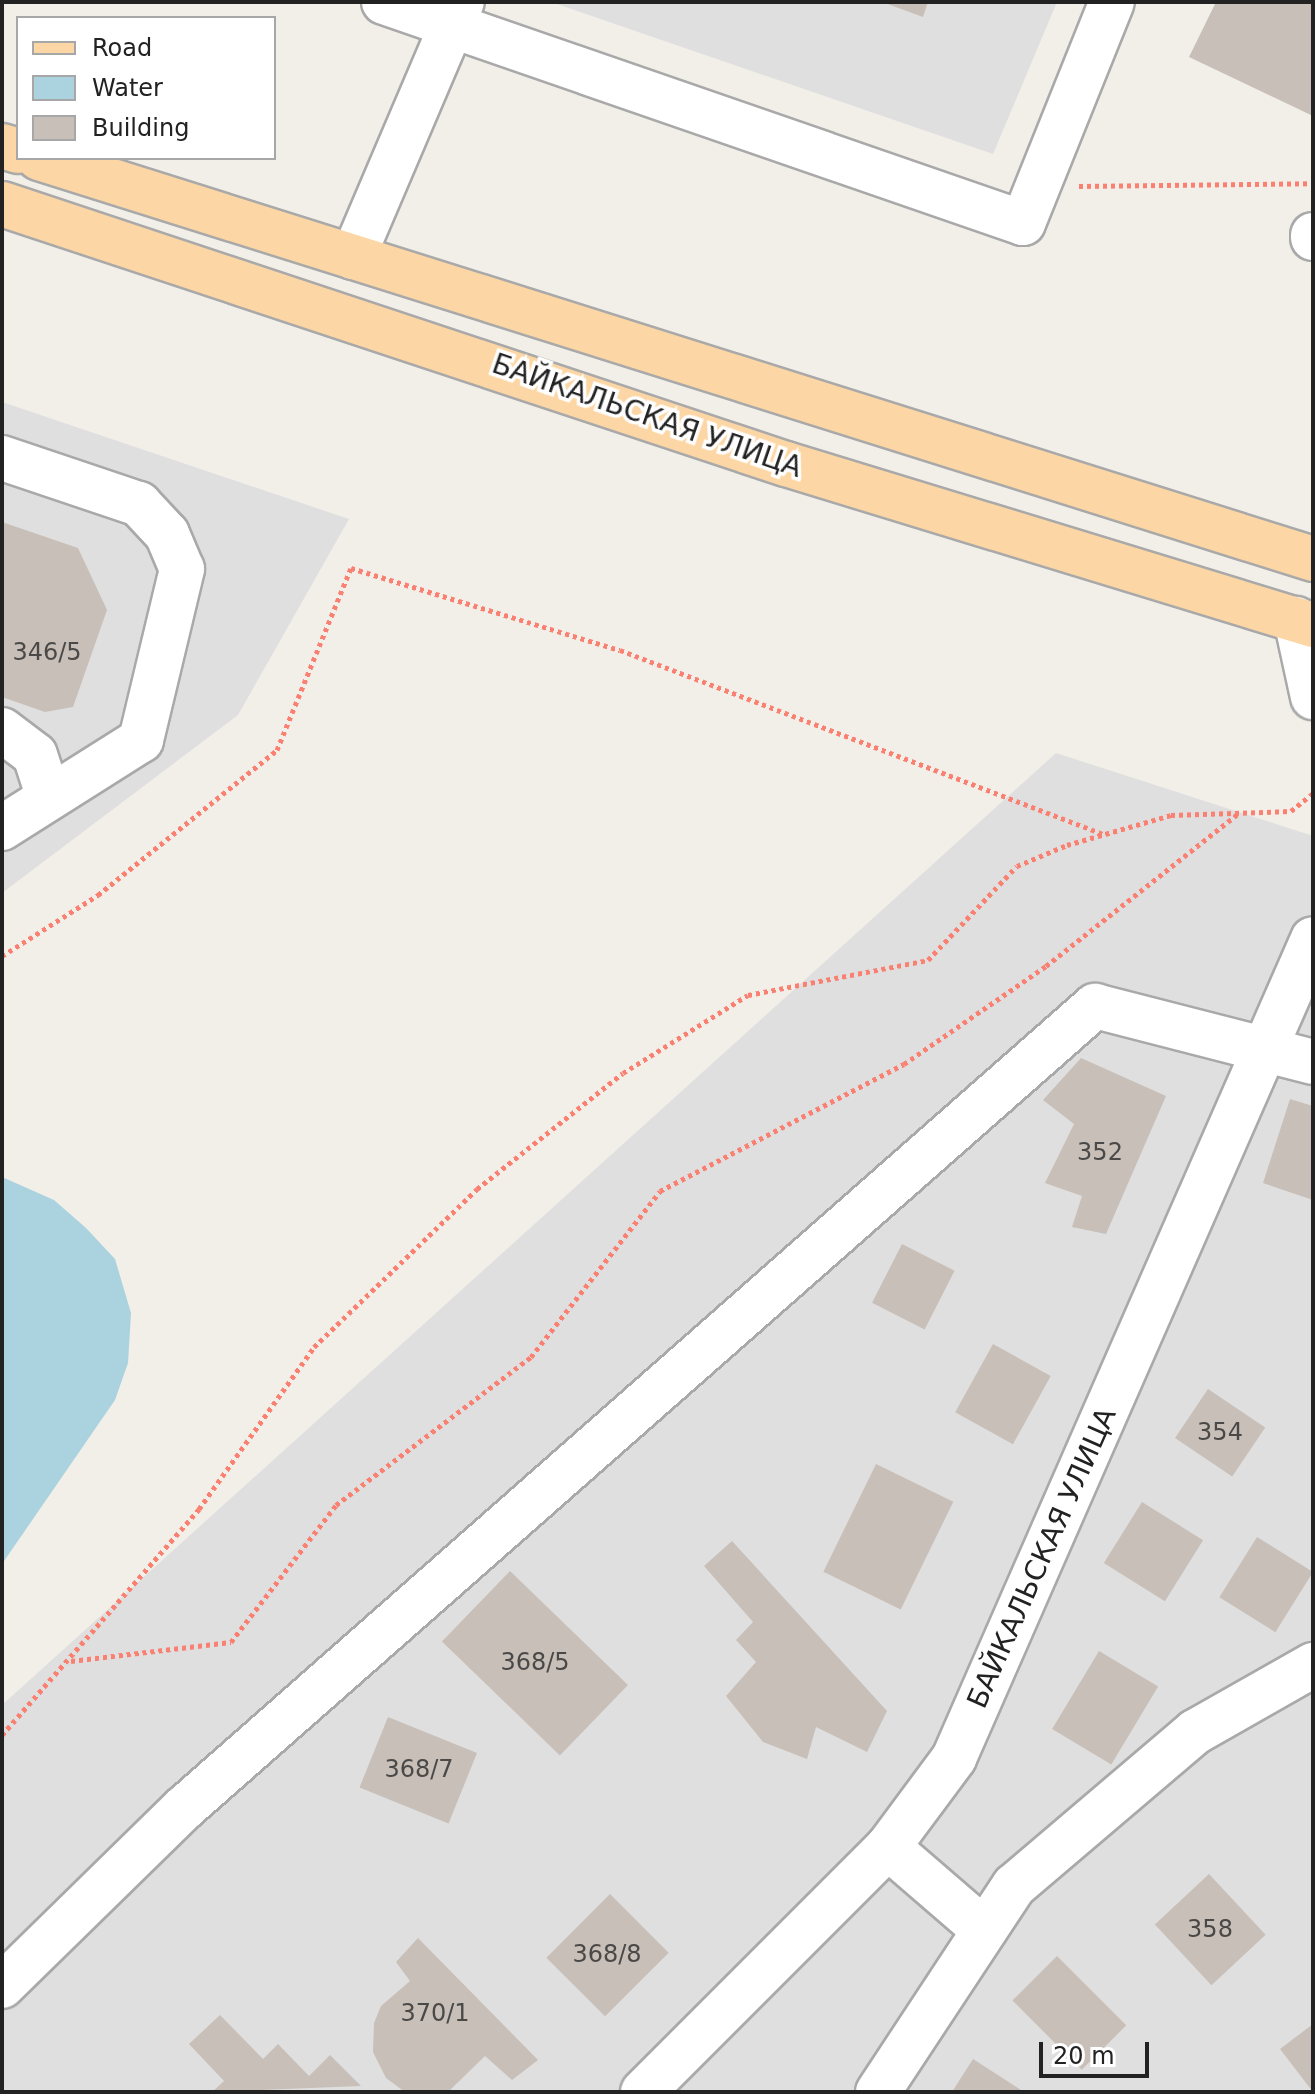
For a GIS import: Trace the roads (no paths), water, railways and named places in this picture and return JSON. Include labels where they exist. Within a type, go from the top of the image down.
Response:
[{"type":"main road","points":[[45,160],[1313,559]]},
{"type":"main road","name":"БАЙКАЛЬСКАЯ УЛИЦА","points":[[2,204],[786,464],[1304,622]]},
{"type":"street","points":[[384,2],[458,14],[1030,205],[1112,2]]},
{"type":"street","points":[[353,257],[458,14]]},
{"type":"street","points":[[2,458],[139,504],[167,534],[182,569],[141,740],[48,795],[2,828]]},
{"type":"street","name":"БАЙКАЛЬСКАЯ УЛИЦА","points":[[1304,622],[1313,697]]},
{"type":"street","points":[[2,730],[35,755],[48,795]]},
{"type":"street","name":"БАЙКАЛЬСКАЯ УЛИЦА","points":[[643,2092],[888,1847],[954,1758],[1268,1046],[1308,964]]},
{"type":"street","points":[[2,1986],[184,1808],[1095,1006],[1268,1046],[1313,1062]]},
{"type":"street","points":[[878,2092],[1014,1886],[1195,1732],[1313,1665]]},
{"type":"street","points":[[888,1847],[984,1930]]},
{"type":"water","points":[[2,1177],[54,1200],[86,1228],[115,1259],[131,1313],[128,1363],[115,1400],[2,1564]]}]
